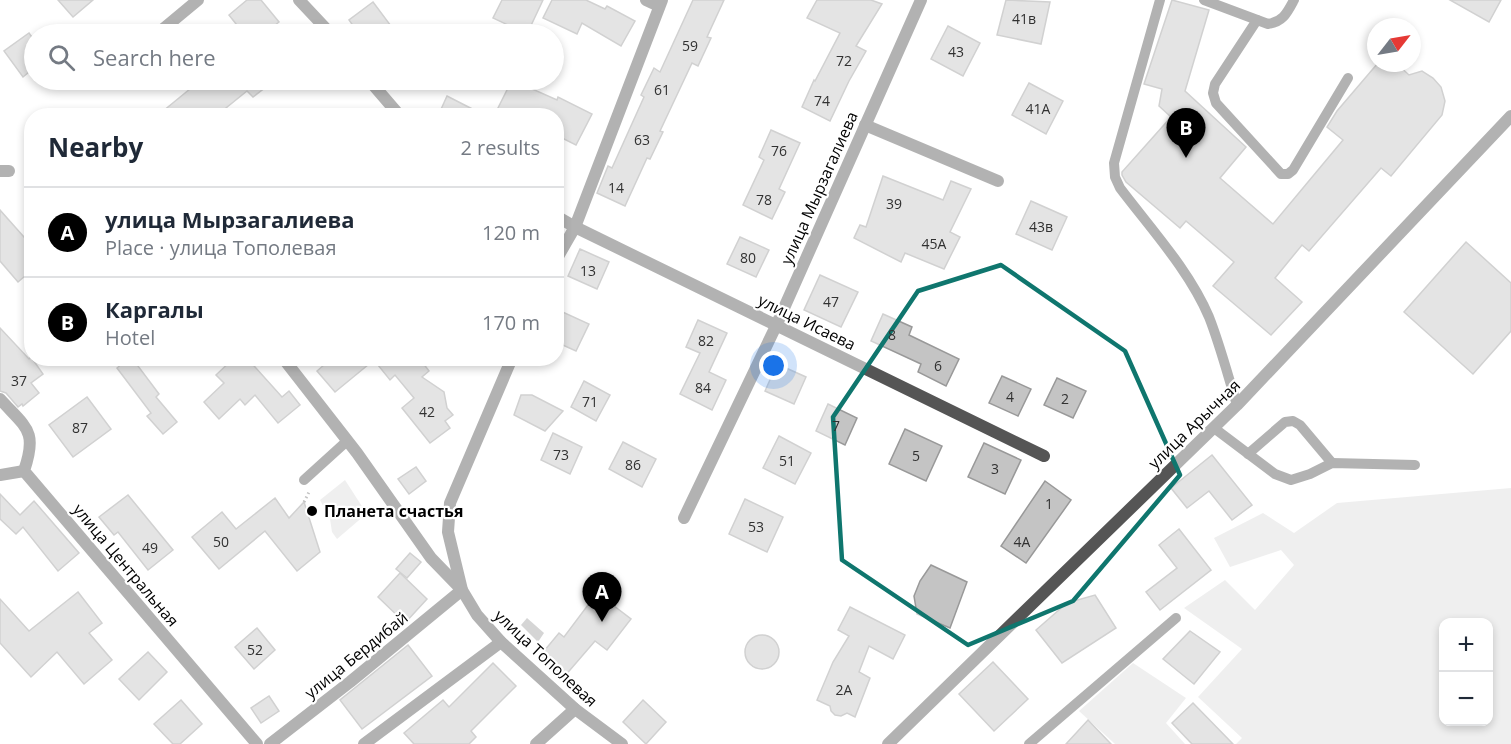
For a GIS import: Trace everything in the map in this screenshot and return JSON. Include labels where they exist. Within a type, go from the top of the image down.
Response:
[{"type":"street","points":[[169,24],[198,0]]},
{"type":"street","points":[[299,0],[322,24]]},
{"type":"street","points":[[564,246],[575,227],[661,3],[646,0]]},
{"type":"street","name":"улица Мырзагалиева","points":[[684,518],[777,326],[921,0]]},
{"type":"street","points":[[378,90],[393,108]]},
{"type":"street","name":"улица Арычная","points":[[888,744],[1237,405],[1511,116]]},
{"type":"street","points":[[865,125],[998,181]]},
{"type":"street","name":"улица Исаева","points":[[564,221],[1044,456]]},
{"type":"street","name":"улица Тополевая","points":[[289,366],[347,441],[431,558],[462,590],[477,615],[501,642],[575,710],[622,744]]},
{"type":"street","points":[[462,590],[448,532],[450,503],[509,366]]},
{"type":"street","points":[[0,399],[27,429],[31,450],[24,471],[0,475]]},
{"type":"street","name":"улица Центральная","points":[[24,471],[257,744]]},
{"type":"street","name":"улица Бердибай","points":[[270,744],[462,590]]},
{"type":"street","points":[[364,744],[501,642]]},
{"type":"street","points":[[536,744],[575,710]]},
{"type":"lane","points":[[1160,0],[1114,163],[1115,177],[1120,188],[1183,272],[1198,297],[1209,318],[1237,405]]},
{"type":"lane","points":[[1204,0],[1268,24],[1277,23],[1285,16],[1294,0]]},
{"type":"lane","points":[[1257,20],[1215,84],[1213,93],[1216,103],[1281,174],[1288,174],[1293,170],[1348,78]]},
{"type":"lane","points":[[1248,454],[1285,422],[1293,421],[1300,425],[1332,463]]},
{"type":"lane","points":[[1214,428],[1275,474],[1291,480],[1332,463],[1415,465]]},
{"type":"lane","points":[[304,480],[347,441]]},
{"type":"lane","points":[[1029,744],[1176,618]]},
{"type":"highlighted area","points":[[1001,265],[1125,351],[1180,475],[1073,601],[968,645],[842,560],[833,417],[918,291]]},
{"type":"shaded area","points":[[345,480],[365,511],[365,515],[337,539],[320,500]]},
{"type":"shaded area","points":[[1511,488],[1511,744],[1236,744],[1242,738],[1198,697],[1242,649],[1184,608],[1225,580],[1255,610],[1294,565],[1281,550],[1230,567],[1214,538],[1263,513],[1294,533],[1337,503]]},
{"type":"shaded area","points":[[527,618],[544,633],[538,642],[521,625]]},
{"type":"shaded area","points":[[1133,663],[1186,698],[1166,723],[1185,744],[1115,744],[1079,711]]},
{"type":"building","points":[[58,0],[93,0],[73,17]]},
{"type":"building","points":[[247,0],[261,0],[279,22],[276,24],[236,24],[229,15]]},
{"type":"building","points":[[502,0],[543,0],[532,24],[506,24],[493,18]]},
{"type":"building","points":[[552,0],[586,0],[605,9],[607,6],[635,21],[621,46],[582,23],[577,34],[564,28],[564,24],[556,24],[543,18]]},
{"type":"building","points":[[693,0],[724,0],[707,37],[711,38],[698,66],[692,63],[660,131],[663,132],[650,159],[647,158],[625,206],[597,193],[608,166],[612,168],[644,97],[641,95],[654,68],[660,72]]},
{"type":"building","points":[[817,0],[871,0],[882,4],[856,46],[866,51],[830,121],[802,107],[840,33],[807,18]]},
{"type":"building","points":[[1006,0],[1050,2],[1041,44],[997,35]]},
{"type":"building","points":[[1172,0],[1209,10],[1185,91],[1246,147],[1220,178],[1273,224],[1343,140],[1327,127],[1337,111],[1370,72],[1406,72],[1409,75],[1422,71],[1441,87],[1445,101],[1442,115],[1391,176],[1381,168],[1309,251],[1302,245],[1275,278],[1302,302],[1271,335],[1213,286],[1234,262],[1186,221],[1180,228],[1126,182],[1122,175],[1122,172],[1171,117],[1159,106],[1162,89],[1144,84]]},
{"type":"building","points":[[1450,0],[1501,0],[1489,22]]},
{"type":"building","points":[[373,2],[390,24],[352,24],[349,20]]},
{"type":"building","points":[[948,26],[980,43],[963,76],[931,59]]},
{"type":"building","points":[[24,37],[23,77],[4,51]]},
{"type":"building","points":[[1029,83],[1063,101],[1046,134],[1012,115]]},
{"type":"building","points":[[189,90],[262,90],[253,97],[247,91],[226,108],[167,108]]},
{"type":"building","points":[[507,90],[534,90],[557,100],[558,97],[592,114],[576,145],[564,139],[564,108],[498,108]]},
{"type":"building","points":[[447,96],[470,108],[442,108]]},
{"type":"building","points":[[771,130],[800,143],[779,189],[785,192],[772,219],[743,205],[764,160],[759,157]]},
{"type":"building","points":[[883,176],[943,200],[951,181],[971,189],[950,232],[960,237],[944,269],[905,253],[901,262],[854,238],[860,225],[866,227]]},
{"type":"building","points":[[1031,201],[1067,217],[1052,250],[1016,234]]},
{"type":"building","points":[[0,210],[24,237],[24,277],[18,282],[0,261]]},
{"type":"building","points":[[740,237],[769,250],[756,277],[727,264]]},
{"type":"building","points":[[1466,242],[1511,283],[1511,331],[1473,374],[1404,312]]},
{"type":"building","points":[[580,249],[609,262],[597,289],[568,276]]},
{"type":"building","points":[[820,275],[858,292],[841,327],[804,310]]},
{"type":"building","points":[[564,313],[589,324],[576,351],[564,346]]},
{"type":"building","points":[[883,314],[912,327],[909,335],[959,359],[946,386],[918,372],[921,364],[871,341]]},
{"type":"building","points":[[698,320],[727,333],[709,372],[726,380],[712,410],[680,394],[700,353],[686,347]]},
{"type":"building","points":[[0,328],[24,354],[24,366],[37,366],[43,374],[31,383],[39,393],[23,406],[22,404],[18,407],[6,393],[0,391]]},
{"type":"building","points":[[777,364],[806,377],[794,404],[765,391]]},
{"type":"building","points":[[138,366],[159,394],[156,397],[177,422],[163,434],[147,416],[151,413],[117,368]]},
{"type":"building","points":[[226,366],[254,366],[282,397],[289,391],[300,405],[278,423],[255,395],[245,405],[240,399],[219,419],[204,402],[224,383],[216,375]]},
{"type":"building","points":[[323,366],[367,366],[335,392],[317,371]]},
{"type":"building","points":[[379,366],[425,366],[429,371],[422,377],[444,392],[447,408],[453,415],[445,421],[450,428],[430,443],[402,408],[414,398],[395,375],[390,380]]},
{"type":"building","points":[[1002,376],[1031,389],[1018,416],[989,403]]},
{"type":"building","points":[[1057,378],[1086,391],[1073,418],[1044,405]]},
{"type":"building","points":[[584,381],[610,395],[596,421],[571,407]]},
{"type":"building","points":[[521,395],[532,395],[563,411],[545,431],[514,415]]},
{"type":"building","points":[[87,397],[111,429],[73,457],[49,425]]},
{"type":"building","points":[[828,404],[857,418],[845,445],[816,431]]},
{"type":"building","points":[[905,429],[942,446],[926,481],[889,464]]},
{"type":"building","points":[[553,433],[582,447],[570,474],[541,460]]},
{"type":"building","points":[[779,436],[811,453],[795,484],[763,468]]},
{"type":"building","points":[[623,442],[656,459],[642,487],[609,469]]},
{"type":"building","points":[[984,443],[1021,460],[1005,494],[968,477]]},
{"type":"building","points":[[1212,455],[1252,505],[1232,520],[1209,491],[1187,508],[1171,488]]},
{"type":"building","points":[[416,467],[426,481],[409,494],[398,479]]},
{"type":"building","points":[[1045,481],[1071,500],[1026,563],[1001,546]]},
{"type":"building","points":[[0,494],[20,515],[34,501],[79,553],[58,571],[23,527],[16,534],[0,519]]},
{"type":"building","points":[[128,495],[173,550],[148,570],[118,532],[114,535],[99,517]]},
{"type":"building","points":[[275,498],[289,518],[304,502],[320,552],[297,571],[265,531],[219,569],[192,537],[222,512],[236,529]]},
{"type":"building","points":[[745,499],[783,517],[767,552],[729,534]]},
{"type":"building","points":[[1179,529],[1211,570],[1160,610],[1146,592],[1177,568],[1159,545]]},
{"type":"building","points":[[410,553],[421,562],[407,578],[396,569]]},
{"type":"building","points":[[931,565],[967,582],[950,628],[917,614],[914,596],[920,581]]},
{"type":"building","points":[[400,573],[427,599],[405,623],[378,597]]},
{"type":"building","points":[[78,592],[102,623],[89,633],[112,660],[84,684],[57,652],[31,677],[0,643],[0,599],[29,631]]},
{"type":"building","points":[[597,593],[631,619],[607,650],[595,641],[564,677],[540,656],[559,633],[564,637]]},
{"type":"building","points":[[1095,595],[1116,628],[1062,663],[1036,630],[1067,603]]},
{"type":"building","points":[[850,607],[905,635],[893,659],[869,646],[859,672],[870,678],[855,717],[847,713],[841,716],[835,715],[830,706],[817,700],[833,662],[849,636],[838,630]]},
{"type":"building","points":[[257,628],[275,650],[254,669],[235,647]]},
{"type":"building","points":[[1190,631],[1220,652],[1194,684],[1163,659]]},
{"type":"building","points":[[762,635],[774,640],[779,652],[774,664],[762,669],[750,664],[745,652],[750,640]]},
{"type":"building","points":[[408,645],[432,676],[362,729],[340,700]]},
{"type":"building","points":[[148,652],[167,672],[139,700],[119,679]]},
{"type":"building","points":[[993,662],[1028,699],[994,731],[959,694]]},
{"type":"building","points":[[493,663],[516,686],[471,731],[476,737],[469,744],[414,744],[404,733],[443,700],[449,707]]},
{"type":"building","points":[[269,696],[279,711],[261,723],[251,708]]},
{"type":"building","points":[[181,700],[202,724],[180,744],[173,744],[154,724]]},
{"type":"building","points":[[643,700],[666,722],[646,744],[623,722]]},
{"type":"building","points":[[1193,703],[1233,744],[1192,744],[1172,723]]},
{"type":"building","points":[[1088,720],[1111,744],[1066,744]]},
{"type":"place","name":"Каргалы","points":[[1186,158]]},
{"type":"place","name":"Планета счастья","points":[[312,511]]},
{"type":"place","name":"улица Мырзагалиева","points":[[602,622]]}]
